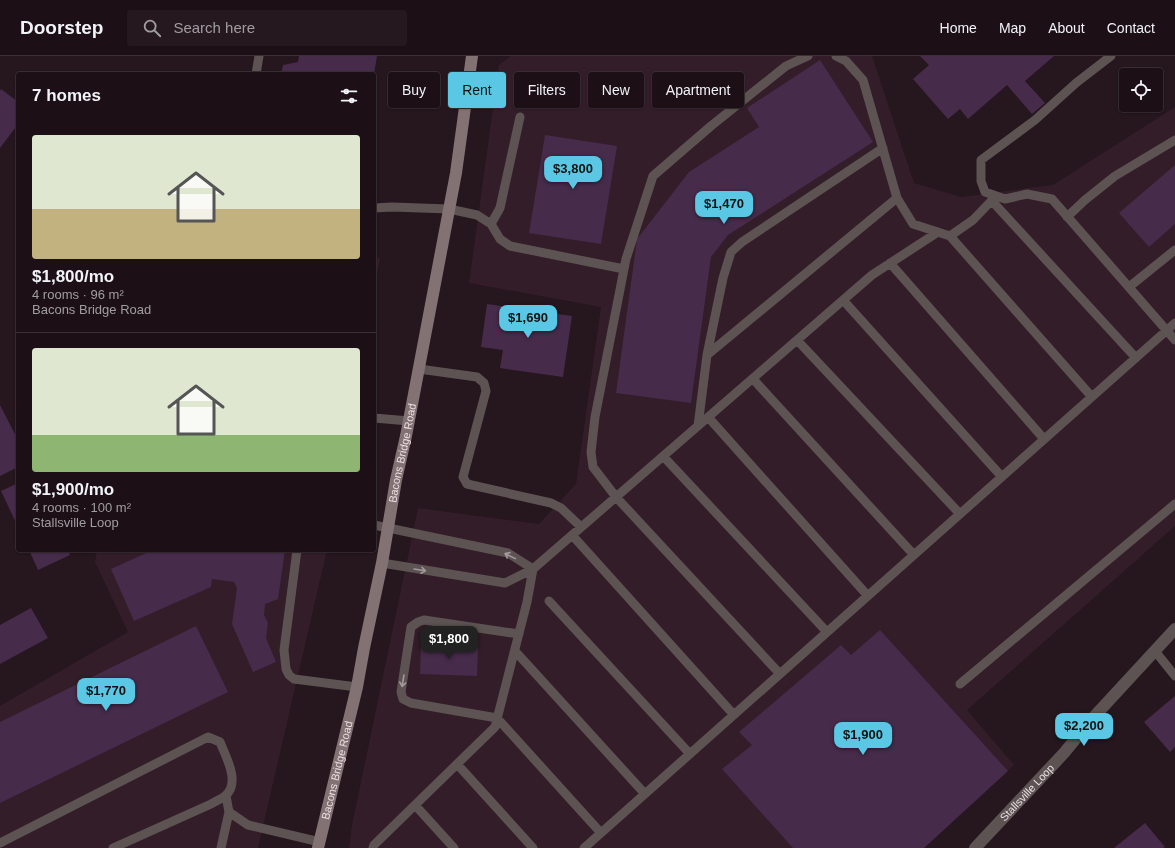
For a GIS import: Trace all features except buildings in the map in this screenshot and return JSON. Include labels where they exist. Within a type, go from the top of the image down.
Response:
[{"type":"main road","name":"Bacons Bridge Road","points":[[319,845],[358,688],[364,648],[382,563],[396,480],[419,370],[456,173],[472,56]]},
{"type":"street","name":"Stallsville Loop","points":[[975,848],[1064,753],[1091,720],[1175,630]]},
{"type":"lane","points":[[256,72],[259,56]]},
{"type":"lane","points":[[780,674],[616,497],[593,467],[591,452],[595,417],[626,259],[653,176],[711,126],[786,66],[808,56]]},
{"type":"lane","points":[[836,56],[846,61],[863,80],[897,198],[913,224],[950,236],[1092,397]]},
{"type":"lane","points":[[1111,56],[1076,83],[1035,120],[982,160],[981,181],[985,192],[994,198],[1136,358]]},
{"type":"lane","points":[[491,224],[500,208],[520,117]]},
{"type":"lane","points":[[1068,217],[1085,200],[1115,176],[1175,140]]},
{"type":"lane","points":[[698,426],[707,355],[723,278],[731,252],[742,242],[883,148]]},
{"type":"lane","points":[[994,198],[1005,199],[1027,194],[1052,199],[1175,340]]},
{"type":"lane","points":[[707,355],[897,198]]},
{"type":"lane","points":[[950,236],[973,220],[994,198]]},
{"type":"lane","points":[[376,208],[449,209],[478,214],[491,224],[500,239],[510,246],[624,269]]},
{"type":"lane","points":[[382,563],[505,583],[533,569],[872,275],[938,232]]},
{"type":"lane","points":[[1129,287],[1175,250]]},
{"type":"lane","points":[[890,263],[1044,439]]},
{"type":"lane","points":[[843,300],[1002,477]]},
{"type":"lane","points":[[584,848],[1175,322]]},
{"type":"lane","points":[[797,340],[960,514]]},
{"type":"lane","points":[[419,370],[477,377],[484,383],[486,391],[463,477],[467,484],[551,503],[561,508],[581,528]]},
{"type":"lane","points":[[753,379],[914,555]]},
{"type":"lane","points":[[708,417],[868,596]]},
{"type":"lane","points":[[376,418],[409,421]]},
{"type":"lane","points":[[663,456],[827,632]]},
{"type":"lane","points":[[960,684],[1175,504]]},
{"type":"lane","points":[[376,525],[508,553],[533,569]]},
{"type":"lane","points":[[572,535],[734,715]]},
{"type":"lane","points":[[297,552],[284,650],[286,669],[294,679],[358,688]]},
{"type":"lane","points":[[374,847],[495,727],[527,602],[533,569]]},
{"type":"lane","points":[[549,601],[690,754]]},
{"type":"lane","points":[[519,634],[424,620],[418,622],[411,627],[401,692],[403,699],[411,703],[497,718],[601,833]]},
{"type":"lane","points":[[514,651],[645,794]]},
{"type":"lane","points":[[1155,651],[1175,676]]},
{"type":"lane","points":[[0,843],[208,737],[220,742],[232,770],[232,786],[226,796],[113,848]]},
{"type":"lane","points":[[457,764],[533,848]]},
{"type":"lane","points":[[221,848],[229,812],[226,796]]},
{"type":"lane","points":[[415,805],[454,848]]},
{"type":"lane","points":[[229,812],[248,825],[319,845]]},
{"type":"shaded area","points":[[511,56],[872,56],[914,183],[961,197],[1053,185],[1175,107],[1175,526],[967,710],[1014,765],[924,848],[349,848],[352,825],[418,508],[539,524],[576,484],[601,307],[469,283],[493,108],[506,108],[506,72],[498,72],[499,65]]},
{"type":"shaded area","points":[[380,258],[376,279],[376,259]]},
{"type":"shaded area","points":[[97,552],[327,552],[258,848],[0,848],[0,706],[128,632],[95,562]]}]
